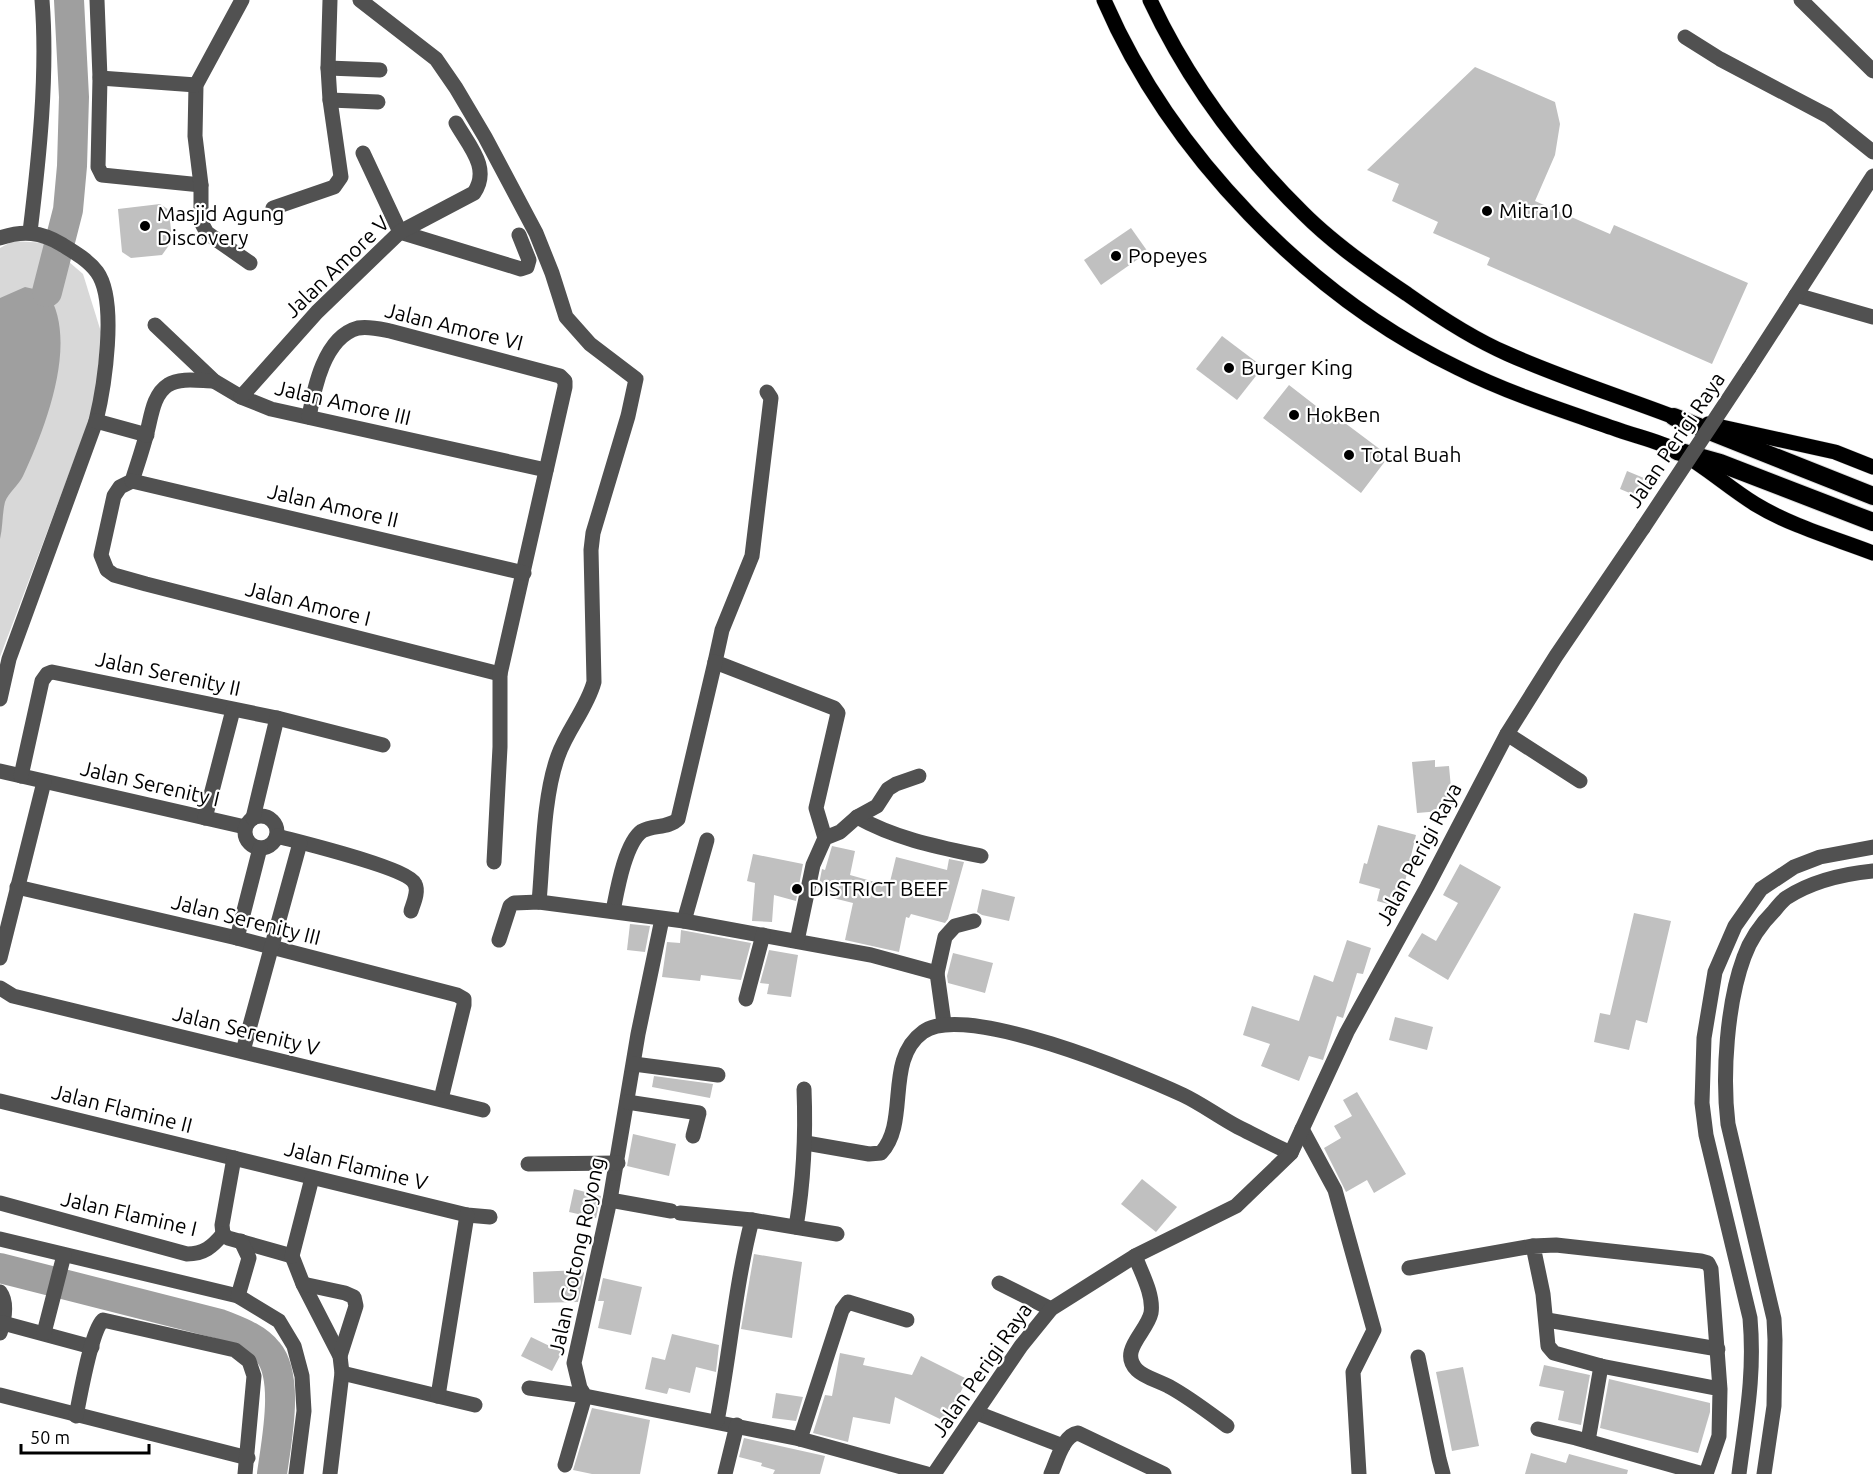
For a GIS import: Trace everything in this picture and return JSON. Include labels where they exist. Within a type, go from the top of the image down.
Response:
[{"type":"highway","points":[[1674,417],[1873,496]]},
{"type":"highway","points":[[1677,451],[1720,463],[1873,522]]},
{"type":"main road","points":[[1104,0],[1151,91],[1177,129],[1208,167],[1272,236],[1347,302],[1457,368],[1525,397],[1677,451],[1755,504],[1776,515],[1873,553]]},
{"type":"main road","points":[[1150,0],[1201,90],[1241,144],[1304,214],[1371,269],[1437,315],[1507,354],[1674,417],[1835,452],[1873,467]]},
{"type":"street","points":[[30,232],[36,185],[45,39],[42,0]]},
{"type":"street","points":[[97,0],[100,78],[98,167],[102,175],[201,185]]},
{"type":"street","points":[[242,0],[196,85],[195,136],[201,185],[201,222],[207,232],[250,263]]},
{"type":"street","points":[[273,208],[334,187],[339,182],[341,171],[335,146],[328,68],[330,0]]},
{"type":"street","points":[[360,0],[436,59],[485,137],[536,233],[566,317],[590,344],[636,379],[628,416],[593,532],[590,564],[594,682],[591,693],[567,732],[551,776],[539,902]]},
{"type":"street","points":[[1801,0],[1873,71]]},
{"type":"street","points":[[1685,37],[1720,59],[1828,116],[1873,152]]},
{"type":"street","points":[[328,68],[380,70]]},
{"type":"street","points":[[100,78],[196,85]]},
{"type":"street","points":[[330,100],[378,102]]},
{"type":"street","name":"Jalan Amore V","points":[[241,397],[317,312],[400,232],[474,194],[480,185],[482,175],[480,166],[456,123]]},
{"type":"street","points":[[363,153],[400,232],[521,269],[527,267],[529,260],[519,235]]},
{"type":"street","name":"Jalan Perigi Raya","points":[[934,1474],[1021,1346],[1051,1309],[1135,1256],[1236,1206],[1291,1154],[1347,1032],[1427,887],[1507,734],[1556,656],[1749,368],[1873,176]]},
{"type":"street","points":[[0,238],[15,233],[30,232],[47,236],[77,253],[96,272],[102,282],[108,313],[103,387],[96,421],[9,659],[0,699]]},
{"type":"street","points":[[1796,295],[1873,317]]},
{"type":"street","name":"Jalan Amore III","points":[[156,325],[214,381],[241,397],[271,409],[546,470]]},
{"type":"street","name":"Jalan Amore VI","points":[[309,417],[321,368],[329,351],[356,328],[372,327],[390,331],[560,376],[565,381],[566,387],[546,470]]},
{"type":"street","points":[[132,481],[154,406],[167,385],[189,380],[214,381]]},
{"type":"street","points":[[613,911],[628,854],[637,836],[644,830],[674,823],[678,819],[722,630],[752,556],[771,398],[767,392]]},
{"type":"street","points":[[96,421],[147,435]]},
{"type":"street","points":[[494,862],[500,747],[500,674],[546,470]]},
{"type":"street","name":"Jalan Amore I","points":[[132,481],[120,488],[114,496],[101,555],[107,570],[114,574],[500,674]]},
{"type":"street","name":"Jalan Amore II","points":[[132,481],[524,573]]},
{"type":"street","points":[[715,662],[834,708],[838,713],[816,808],[825,838],[813,866],[797,941]]},
{"type":"street","name":"Jalan Serenity II","points":[[21,776],[42,681],[47,674],[52,672],[277,718],[383,745]]},
{"type":"street","points":[[205,818],[233,710]]},
{"type":"street","points":[[249,823],[258,816],[271,819],[277,830],[277,836],[271,845],[260,848],[250,844],[246,839],[249,823],[277,718]]},
{"type":"street","points":[[1507,734],[1580,781]]},
{"type":"street","name":"Jalan Serenity I","points":[[0,771],[205,818],[249,823]]},
{"type":"street","points":[[825,838],[878,806],[888,789],[920,776]]},
{"type":"street","points":[[0,958],[44,782]]},
{"type":"street","points":[[857,817],[879,829],[932,846],[981,856]]},
{"type":"street","points":[[277,836],[402,873],[415,882],[411,911]]},
{"type":"street","points":[[684,921],[707,840]]},
{"type":"street","points":[[243,1051],[300,843]]},
{"type":"street","points":[[1739,1474],[1749,1412],[1753,1344],[1750,1318],[1706,1135],[1702,1103],[1704,1038],[1715,972],[1735,926],[1761,889],[1794,867],[1820,857],[1873,847]]},
{"type":"street","points":[[237,938],[260,848]]},
{"type":"street","points":[[1764,1474],[1774,1406],[1774,1319],[1728,1124],[1725,1101],[1729,1032],[1739,974],[1744,954],[1764,921],[1784,899],[1811,885],[1850,874],[1873,871]]},
{"type":"street","name":"Jalan Serenity III","points":[[17,886],[237,938],[457,995],[464,999],[441,1100]]},
{"type":"street","points":[[1761,889],[1781,903]]},
{"type":"street","points":[[499,940],[510,906],[514,903],[539,902],[763,934],[871,955],[937,973]]},
{"type":"street","name":"Jalan Gotong Royong","points":[[585,1396],[580,1388],[574,1363],[618,1163],[633,1064],[662,919]]},
{"type":"street","points":[[944,1023],[937,973],[945,937],[955,926],[974,921]]},
{"type":"street","points":[[746,999],[763,934]]},
{"type":"street","name":"Jalan Serenity V","points":[[0,989],[13,996],[483,1110]]},
{"type":"street","points":[[806,1143],[881,1153],[887,1147],[895,1119],[898,1082],[908,1048],[923,1031],[944,1023],[984,1026],[1125,1069],[1186,1096],[1238,1127],[1291,1154]]},
{"type":"street","points":[[633,1064],[718,1075]]},
{"type":"street","points":[[796,1227],[806,1143],[804,1089]]},
{"type":"street","name":"Jalan Flamine II","points":[[0,1101],[234,1158]]},
{"type":"street","points":[[627,1102],[699,1113],[693,1136]]},
{"type":"street","points":[[1302,1129],[1335,1190],[1374,1330],[1353,1372],[1359,1474]]},
{"type":"street","points":[[223,1234],[222,1225],[234,1158]]},
{"type":"street","name":"Jalan Flamine V","points":[[234,1158],[467,1215],[490,1217]]},
{"type":"street","points":[[528,1164],[618,1163]]},
{"type":"street","points":[[312,1178],[292,1256],[303,1284],[340,1356],[342,1373],[330,1474]]},
{"type":"street","points":[[610,1200],[676,1212],[752,1220],[837,1234]]},
{"type":"street","name":"Jalan Flamine I","points":[[0,1203],[187,1254],[200,1254],[212,1247],[223,1234],[228,1238],[292,1256]]},
{"type":"street","points":[[438,1396],[467,1215]]},
{"type":"street","points":[[717,1421],[744,1251],[752,1220]]},
{"type":"street","points":[[0,1239],[63,1261],[238,1296],[279,1321],[294,1346],[302,1376],[304,1411],[296,1474]]},
{"type":"street","points":[[238,1296],[249,1258],[241,1241]]},
{"type":"street","points":[[1409,1268],[1533,1246],[1556,1245],[1708,1263],[1712,1269],[1720,1389],[1719,1436],[1705,1474],[1538,1429]]},
{"type":"street","points":[[1533,1246],[1550,1350],[1601,1366],[1720,1389]]},
{"type":"street","points":[[249,1258],[268,1249]]},
{"type":"street","points":[[1135,1256],[1151,1299],[1151,1312],[1144,1329],[1132,1346],[1130,1358],[1137,1370],[1170,1387],[1227,1426]]},
{"type":"street","points":[[44,1333],[63,1261]]},
{"type":"street","points":[[999,1283],[1051,1309]]},
{"type":"street","points":[[303,1284],[354,1297],[356,1306],[340,1356]]},
{"type":"street","points":[[0,1293],[4,1303],[2,1328],[44,1333],[92,1347]]},
{"type":"street","points":[[800,1438],[842,1310],[848,1302],[907,1320]]},
{"type":"street","points":[[76,1416],[100,1322],[106,1320],[235,1350],[249,1360],[254,1376],[245,1474]]},
{"type":"street","points":[[1546,1320],[1718,1349]]},
{"type":"street","points":[[1418,1357],[1443,1474]]},
{"type":"street","points":[[1588,1441],[1601,1366]]},
{"type":"street","points":[[342,1373],[475,1404]]},
{"type":"street","points":[[529,1388],[585,1396],[800,1438],[927,1474]]},
{"type":"street","points":[[0,1395],[248,1458]]},
{"type":"street","points":[[565,1465],[585,1396]]},
{"type":"street","points":[[977,1413],[1063,1446]]},
{"type":"street","points":[[725,1474],[737,1425]]},
{"type":"street","points":[[1051,1474],[1063,1446],[1071,1435],[1078,1432],[1164,1474]]},
{"type":"shaded area","points":[[13,241],[47,243],[83,274],[101,332],[96,402],[0,657],[0,248]]},
{"type":"shaded area","points":[[25,287],[47,292],[56,312],[60,334],[60,359],[56,384],[41,434],[23,476],[5,502],[0,539],[0,298]]},
{"type":"building","name":"Mitra10","points":[[1475,67],[1555,102],[1560,124],[1555,155],[1535,201],[1610,234],[1614,225],[1748,283],[1712,364],[1487,265],[1490,258],[1433,233],[1438,222],[1392,201],[1399,184],[1367,170]]},
{"type":"building","name":"Masjid Agung Discovery","points":[[160,204],[169,210],[172,241],[162,255],[131,258],[122,252],[118,209]]},
{"type":"building","name":"Popeyes","points":[[1131,228],[1148,252],[1101,285],[1084,260]]},
{"type":"building","name":"Burger King","points":[[1222,336],[1263,367],[1237,400],[1196,369]]},
{"type":"building","points":[[1289,385],[1334,420],[1337,417],[1389,456],[1361,493],[1263,418]]},
{"type":"building","points":[[1627,471],[1651,481],[1644,499],[1620,489]]},
{"type":"building","points":[[1435,760],[1435,767],[1449,766],[1453,810],[1417,813],[1412,762]]},
{"type":"building","points":[[1378,825],[1416,835],[1399,907],[1377,901],[1380,889],[1359,883]]},
{"type":"building","points":[[832,846],[855,851],[850,875],[889,886],[896,857],[947,870],[949,859],[964,862],[948,919],[945,923],[911,914],[909,918],[906,917],[899,952],[845,940],[853,903],[817,894],[822,869],[825,870]]},
{"type":"building","points":[[753,854],[803,864],[796,901],[774,895],[772,922],[752,921],[755,883],[747,881]]},
{"type":"building","points":[[1460,864],[1501,887],[1448,980],[1408,956],[1422,933],[1436,941],[1458,903],[1443,895]]},
{"type":"building","points":[[982,889],[1015,897],[1009,921],[977,912]]},
{"type":"building","points":[[1634,913],[1671,921],[1647,1023],[1636,1020],[1629,1050],[1594,1042],[1600,1013],[1610,1015]]},
{"type":"building","points":[[630,924],[650,926],[645,952],[627,950]]},
{"type":"building","points":[[681,930],[751,943],[741,980],[701,975],[700,981],[662,977],[667,942],[680,943]]},
{"type":"building","points":[[1347,940],[1371,948],[1363,974],[1357,973],[1343,1018],[1337,1016],[1323,1060],[1309,1056],[1299,1081],[1261,1066],[1270,1044],[1243,1035],[1252,1006],[1299,1021],[1314,975],[1333,982]]},
{"type":"building","points":[[769,950],[798,955],[791,997],[767,994],[769,984],[760,983]]},
{"type":"building","points":[[953,953],[993,963],[985,993],[948,983],[947,976]]},
{"type":"building","points":[[1395,1017],[1433,1027],[1427,1050],[1389,1040]]},
{"type":"building","points":[[654,1076],[713,1084],[710,1098],[652,1087]]},
{"type":"building","points":[[1357,1092],[1406,1174],[1374,1193],[1367,1180],[1346,1192],[1324,1148],[1341,1138],[1334,1126],[1352,1116],[1343,1100]]},
{"type":"building","points":[[633,1134],[676,1144],[669,1176],[627,1166]]},
{"type":"building","points":[[1142,1179],[1177,1207],[1156,1232],[1121,1204]]},
{"type":"building","points":[[574,1189],[601,1196],[596,1218],[569,1212]]},
{"type":"building","points":[[754,1254],[802,1262],[792,1338],[741,1329]]},
{"type":"building","points":[[582,1270],[584,1273],[578,1302],[534,1303],[533,1272]]},
{"type":"building","points":[[603,1278],[642,1287],[631,1335],[598,1328],[604,1301],[598,1301]]},
{"type":"building","points":[[672,1334],[719,1345],[716,1372],[696,1367],[690,1393],[669,1388],[667,1394],[645,1389],[652,1357],[665,1360]]},
{"type":"building","points":[[531,1337],[562,1352],[552,1371],[521,1356]]},
{"type":"building","points":[[840,1353],[865,1358],[863,1365],[912,1375],[921,1356],[967,1379],[946,1422],[895,1397],[890,1424],[853,1417],[848,1442],[813,1433],[825,1395],[832,1396]]},
{"type":"building","points":[[1544,1365],[1590,1375],[1581,1425],[1558,1420],[1564,1391],[1539,1386]]},
{"type":"building","points":[[1463,1367],[1479,1446],[1452,1451],[1436,1372]]},
{"type":"building","points":[[1609,1379],[1710,1403],[1710,1412],[1698,1453],[1600,1428]]},
{"type":"building","points":[[776,1393],[803,1397],[796,1421],[772,1418]]},
{"type":"building","points":[[592,1408],[650,1420],[640,1474],[592,1474],[573,1470]]},
{"type":"building","points":[[744,1438],[825,1456],[820,1474],[773,1474],[775,1470],[761,1466],[762,1463],[739,1457]]},
{"type":"building","points":[[1531,1453],[1566,1463],[1569,1454],[1628,1470],[1627,1474],[1525,1474]]},
{"type":"waterway","points":[[47,292],[68,210],[72,166],[74,97],[69,0]]},
{"type":"waterway","points":[[0,1268],[220,1324],[258,1342],[275,1363],[280,1394],[272,1474]]},
{"type":"place","name":"Mitra10","points":[[1487,211]]},
{"type":"place","name":"Masjid Agung Discovery","points":[[145,226]]},
{"type":"place","name":"Popeyes","points":[[1116,256]]},
{"type":"place","name":"Burger King","points":[[1229,368]]},
{"type":"place","name":"HokBen","points":[[1294,415]]},
{"type":"place","name":"Total Buah","points":[[1349,455]]},
{"type":"place","name":"DISTRICT BEEF","points":[[797,889]]}]
